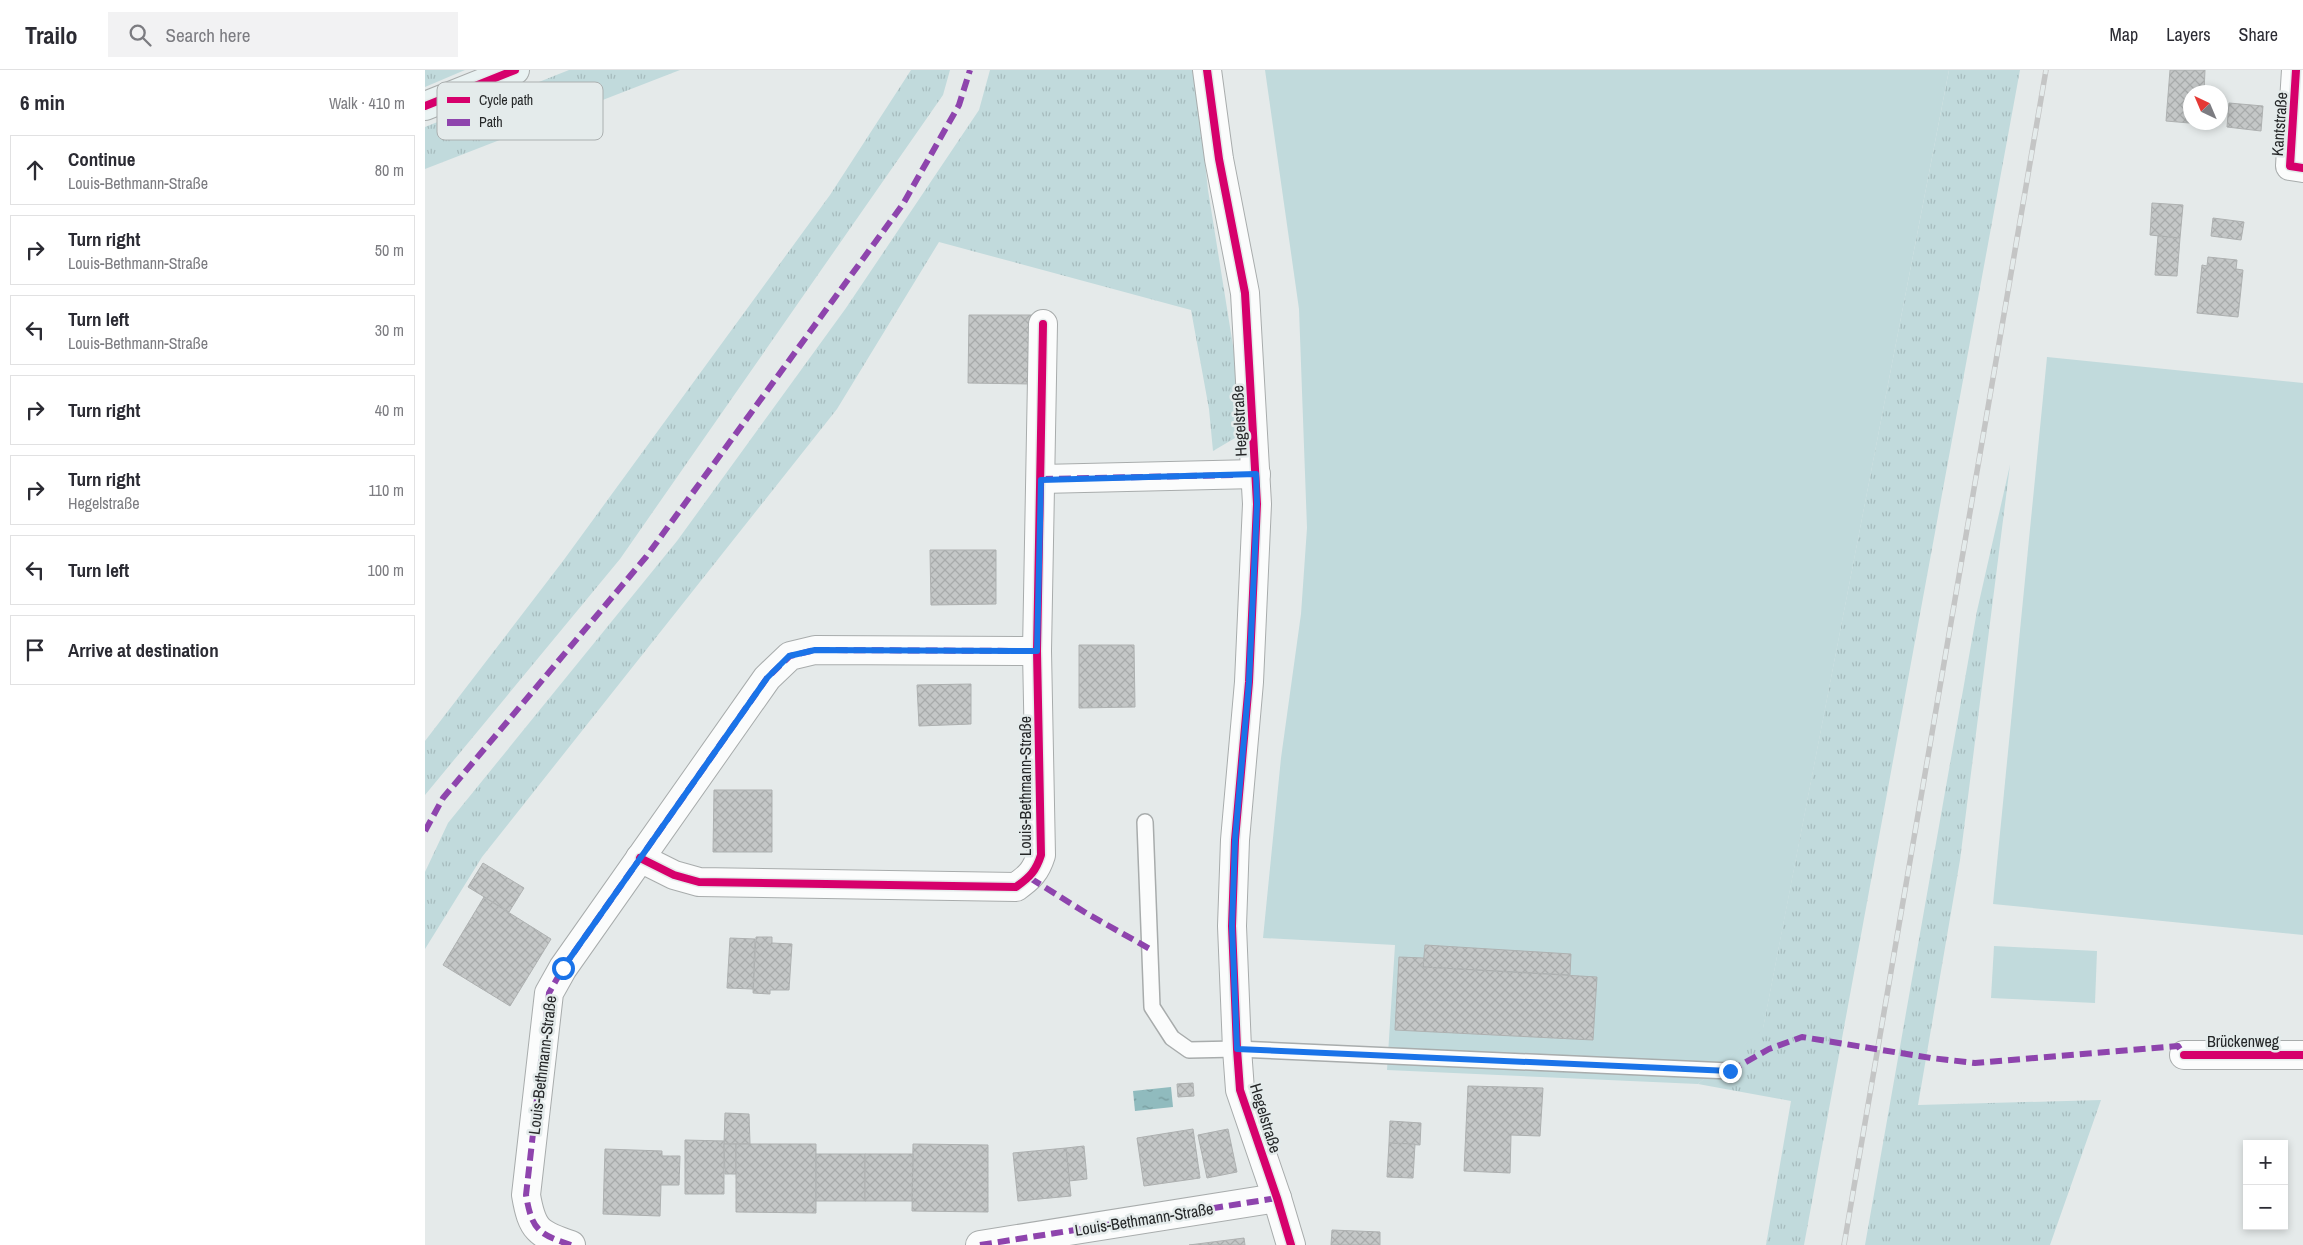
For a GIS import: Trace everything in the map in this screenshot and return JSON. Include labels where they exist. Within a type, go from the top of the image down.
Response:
[{"type":"street","points":[[485,82],[515,70]]},
{"type":"street","name":"Hegelstraße","points":[[1207,70],[1219,159],[1245,293],[1257,504],[1249,682],[1235,840],[1232,926],[1237,1049],[1240,1090],[1291,1245]]},
{"type":"street","name":"Kantstraße","points":[[2297,70],[2290,166],[2303,168]]},
{"type":"street","points":[[425,106],[437,101]]},
{"type":"street","name":"Louis-Bethmann-Straße","points":[[640,858],[674,875],[699,882],[1016,887],[1030,878],[1037,869],[1041,855],[1037,651],[1043,324]]},
{"type":"street","points":[[1041,480],[1256,474]]},
{"type":"street","name":"Louis-Bethmann-Straße","points":[[571,1245],[540,1241],[530,1218],[526,1195],[549,993],[563,968],[767,678],[789,656],[815,650],[1037,651]]},
{"type":"street","name":"Brückenweg","points":[[2183,1055],[2303,1055]]},
{"type":"street","name":"Louis-Bethmann-Straße","points":[[980,1245],[1277,1198]]},
{"type":"lane","points":[[1145,822],[1152,1007],[1172,1038],[1189,1050],[1237,1049],[1730,1071]]},
{"type":"green space","points":[[425,70],[465,70],[425,87]]},
{"type":"green space","points":[[569,70],[680,70],[603,100],[603,82],[539,82]]},
{"type":"green space","points":[[911,70],[950,70],[943,95],[620,559],[425,795],[425,741],[563,561],[830,195]]},
{"type":"green space","points":[[990,70],[1195,70],[1208,190],[1238,377],[1235,438],[1213,451],[1209,409],[1191,310],[939,242],[837,409],[482,857],[425,949],[425,872],[448,823],[677,541],[846,308],[979,110]]},
{"type":"green space","points":[[1265,70],[1949,70],[1763,1029],[1698,1084],[1387,1070],[1395,945],[1263,938],[1281,758],[1301,614],[1307,528],[1299,309]]},
{"type":"green space","points":[[1949,70],[2020,70],[1804,1245],[1766,1245],[1791,1101],[1698,1084],[1763,1028]]},
{"type":"green space","points":[[437,122],[437,140],[500,140],[425,169],[425,127]]},
{"type":"green space","points":[[2047,357],[2303,383],[2303,935],[1993,904]]},
{"type":"green space","points":[[2010,465],[1960,860],[1918,1105],[2101,1100],[2050,1245],[1865,1245],[1977,611]]},
{"type":"green space","points":[[1994,946],[2097,951],[2095,1003],[1991,998]]},
{"type":"water","points":[[1171,1087],[1173,1107],[1135,1111],[1133,1091]]},
{"type":"building","points":[[2170,70],[2205,70],[2204,85],[2183,85],[2183,122],[2166,121]]},
{"type":"building","points":[[2229,103],[2263,106],[2261,131],[2228,127]]},
{"type":"building","points":[[2152,203],[2183,205],[2180,238],[2150,235]]},
{"type":"building","points":[[2213,218],[2244,222],[2241,240],[2211,236]]},
{"type":"building","points":[[2158,236],[2180,238],[2177,276],[2155,275]]},
{"type":"building","points":[[2208,257],[2237,260],[2236,269],[2243,270],[2238,317],[2197,313],[2202,265],[2207,266]]},
{"type":"building","points":[[969,315],[1032,315],[1031,384],[968,383]]},
{"type":"building","points":[[930,550],[996,550],[996,604],[931,605]]},
{"type":"building","points":[[1079,645],[1134,645],[1135,707],[1079,708]]},
{"type":"building","points":[[971,684],[971,724],[919,726],[917,685]]},
{"type":"building","points":[[714,790],[772,790],[772,852],[713,852]]},
{"type":"building","points":[[483,863],[524,888],[509,912],[468,887]]},
{"type":"building","points":[[484,897],[551,939],[510,1006],[443,965]]},
{"type":"building","points":[[756,937],[772,937],[772,943],[792,944],[789,990],[770,990],[770,994],[753,993]]},
{"type":"building","points":[[730,938],[755,939],[753,989],[727,988]]},
{"type":"building","points":[[1425,945],[1571,954],[1570,975],[1423,967]]},
{"type":"building","points":[[1399,957],[1424,958],[1423,967],[1597,977],[1593,1040],[1395,1030]]},
{"type":"building","points":[[1193,1083],[1194,1096],[1178,1097],[1177,1084]]},
{"type":"building","points":[[1468,1086],[1543,1088],[1540,1136],[1511,1135],[1510,1173],[1464,1171]]},
{"type":"building","points":[[725,1113],[749,1114],[750,1144],[724,1144]]},
{"type":"building","points":[[1390,1121],[1421,1123],[1420,1145],[1389,1143]]},
{"type":"building","points":[[1193,1129],[1200,1178],[1144,1186],[1137,1138]]},
{"type":"building","points":[[1228,1129],[1237,1172],[1207,1178],[1198,1135]]},
{"type":"building","points":[[685,1140],[724,1141],[724,1194],[685,1194]]},
{"type":"building","points":[[1389,1143],[1415,1144],[1413,1178],[1387,1177]]},
{"type":"building","points":[[724,1144],[736,1144],[736,1174],[725,1174]]},
{"type":"building","points":[[736,1144],[816,1144],[816,1213],[736,1212]]},
{"type":"building","points":[[913,1144],[988,1145],[988,1212],[912,1211]]},
{"type":"building","points":[[1084,1146],[1087,1179],[1069,1181],[1066,1148]]},
{"type":"building","points":[[1066,1148],[1071,1196],[1018,1201],[1013,1153]]},
{"type":"building","points":[[605,1149],[662,1151],[662,1156],[680,1156],[679,1185],[661,1185],[660,1216],[603,1214]]},
{"type":"building","points":[[816,1154],[865,1154],[865,1201],[816,1201]]},
{"type":"building","points":[[865,1154],[913,1154],[912,1201],[865,1201]]},
{"type":"building","points":[[1332,1230],[1380,1232],[1380,1245],[1331,1245]]},
{"type":"building","points":[[1244,1238],[1245,1245],[1189,1245]]},
{"type":"railway","points":[[1844,1245],[2046,70]]},
{"type":"marked path","points":[[425,831],[443,798],[646,557],[903,204],[959,105],[970,70]]},
{"type":"marked path","points":[[1041,479],[1235,475]]},
{"type":"marked path","points":[[571,1245],[544,1234],[538,1229],[531,1216],[526,1195],[549,993],[563,968],[767,678],[790,656],[815,650],[1037,651]]},
{"type":"marked path","points":[[1030,878],[1086,913],[1150,949]]},
{"type":"marked path","points":[[1730,1071],[1769,1049],[1802,1037],[1931,1058],[1975,1063],[2178,1046],[2184,1055]]},
{"type":"marked path","points":[[980,1245],[1277,1198]]},
{"type":"cycle path","points":[[485,82],[515,70]]},
{"type":"cycle path","points":[[1207,70],[1219,159],[1245,293],[1257,504],[1249,682],[1235,840],[1232,926],[1237,1049],[1240,1090],[1291,1245]]},
{"type":"cycle path","points":[[2296,70],[2290,166],[2303,168]]},
{"type":"cycle path","points":[[425,106],[437,101]]},
{"type":"cycle path","points":[[640,858],[674,875],[699,882],[1016,887],[1032,873],[1041,855],[1037,651],[1043,324]]},
{"type":"cycle path","points":[[2184,1055],[2303,1055]]},
{"type":"route","points":[[563,968],[767,678],[789,656],[815,650],[1037,651],[1041,480],[1256,474],[1257,504],[1249,682],[1235,840],[1232,926],[1237,1049],[1730,1071]]}]
